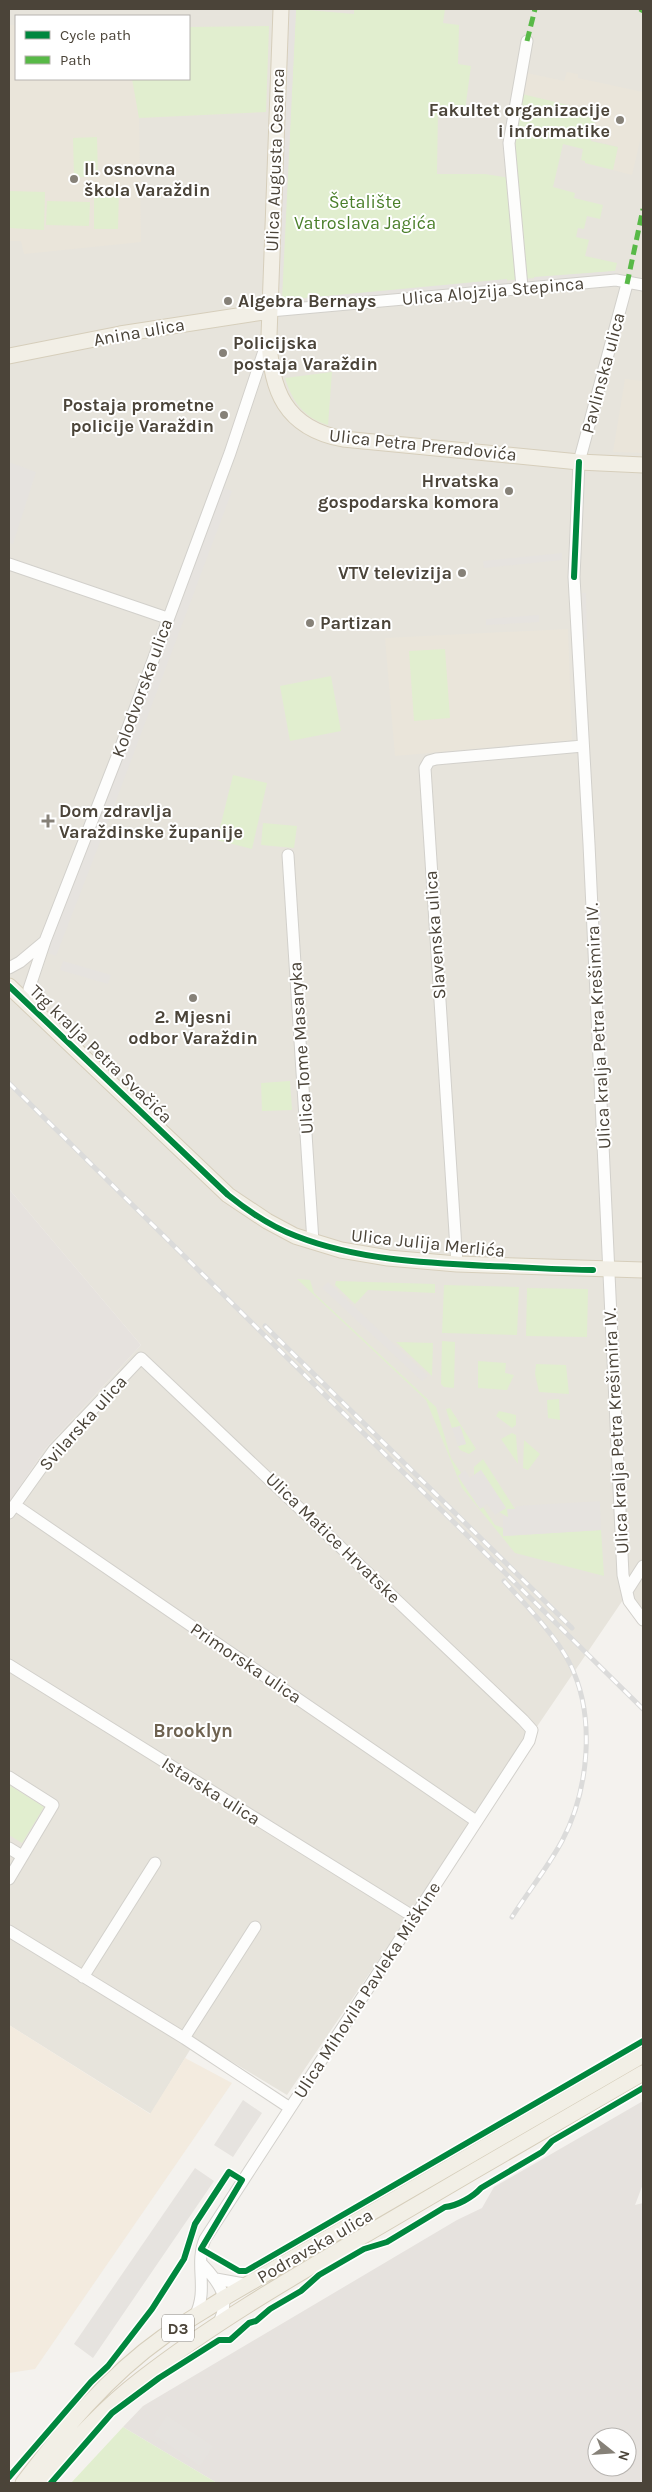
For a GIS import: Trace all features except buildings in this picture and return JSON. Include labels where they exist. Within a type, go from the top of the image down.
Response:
[{"type":"main road","name":"Ulica Augusta Cesarca","points":[[269,336],[281,9]]},
{"type":"main road","name":"Anina ulica","points":[[9,356],[120,334],[270,311]]},
{"type":"main road","name":"Ulica Petra Preradovića","points":[[269,336],[270,362],[282,400],[301,423],[315,431],[343,439],[579,462],[643,465]]},
{"type":"main road","name":"Trg kralja Petra Svačića","points":[[9,986],[173,1144]]},
{"type":"main road","name":"Ulica Julija Merlića","points":[[173,1144],[240,1204],[281,1229],[313,1242],[341,1250],[388,1258],[457,1264],[643,1270]]},
{"type":"main road","name":"Podravska ulica","points":[[36,2483],[54,2452],[97,2395],[162,2338],[224,2298],[643,2055]]},
{"type":"main road","name":"Podravska ulica","points":[[22,2483],[54,2452],[83,2431],[140,2380],[217,2326],[325,2259],[643,2073]]},
{"type":"main road","points":[[15,2483],[54,2452]]},
{"type":"main road","points":[[43,2483],[54,2452]]},
{"type":"street","points":[[522,287],[509,143],[527,41]]},
{"type":"street","name":"Ulica Alojzija Stepinca","points":[[270,311],[616,280],[627,284],[643,285]]},
{"type":"street","name":"Pavlinska ulica","points":[[579,462],[627,284]]},
{"type":"street","name":"Kolodvorska ulica","points":[[45,941],[120,749],[167,618],[237,434],[269,336]]},
{"type":"street","name":"Ulica kralja Petra Krešimira IV.","points":[[579,462],[574,577],[590,863],[622,1546],[626,1591]]},
{"type":"street","points":[[9,564],[167,618]]},
{"type":"street","name":"Slavenska ulica","points":[[457,1264],[425,768],[429,761],[436,758],[583,746]]},
{"type":"street","name":"Ulica Tome Masaryka","points":[[288,854],[313,1242]]},
{"type":"street","points":[[9,968],[20,962],[45,941]]},
{"type":"street","name":"Trg kralja Petra Svačića","points":[[29,1005],[29,989],[45,941]]},
{"type":"street","name":"Svilarska ulica","points":[[12,1509],[54,1450],[141,1358]]},
{"type":"street","name":"Ulica Matice Hrvatske","points":[[141,1358],[524,1720]]},
{"type":"street","name":"Primorska ulica","points":[[12,1509],[476,1821]]},
{"type":"street","points":[[643,1566],[626,1591],[629,1601],[643,1620]]},
{"type":"street","name":"Istarska ulica","points":[[9,1664],[414,1917]]},
{"type":"street","name":"Ulica Mihovila Pavleka Miškine","points":[[195,2316],[203,2290],[201,2249],[205,2239],[532,1736],[532,1730],[524,1720]]},
{"type":"street","points":[[9,1777],[53,1805],[9,1879]]},
{"type":"street","points":[[9,1848],[22,1856]]},
{"type":"street","points":[[83,1976],[155,1863]]},
{"type":"street","points":[[184,2038],[255,1927]]},
{"type":"street","points":[[9,1931],[184,2038],[290,2108]]},
{"type":"street","points":[[201,2264],[222,2286],[224,2298],[222,2314],[217,2326]]},
{"type":"street","points":[[216,2279],[249,2285]]},
{"type":"shaded area","points":[[9,9],[643,9],[643,1609],[627,1594],[287,2095],[196,2040],[151,2114],[9,2025],[9,1503],[45,1449],[141,1345],[9,1189]]},
{"type":"shaded area","points":[[288,9],[296,9],[282,288],[276,287]]},
{"type":"shaded area","name":"II. osnovna škola Varaždin","points":[[9,25],[15,25],[15,80],[190,80],[190,27],[269,26],[266,112],[139,118],[141,242],[24,254],[21,241],[9,241]]},
{"type":"shaded area","name":"Fakultet organizacije i informatike","points":[[567,72],[578,74],[578,78],[643,92],[643,128],[632,175],[613,170],[618,147],[592,140],[598,112],[522,94],[527,73],[564,81]]},
{"type":"shaded area","points":[[615,271],[616,280],[535,286],[534,277]]},
{"type":"shaded area","points":[[507,279],[507,289],[307,307],[306,298]]},
{"type":"shaded area","points":[[625,379],[643,381],[643,453],[613,452]]},
{"type":"shaded area","points":[[9,462],[36,472],[13,544],[9,543]]},
{"type":"shaded area","points":[[222,487],[232,491],[117,798],[56,956],[45,952]]},
{"type":"shaded area","points":[[562,553],[562,560],[484,568],[483,561]]},
{"type":"shaded area","points":[[582,593],[586,593],[587,639],[583,639]]},
{"type":"shaded area","points":[[539,615],[539,622],[486,625],[486,619]]},
{"type":"shaded area","points":[[568,629],[572,740],[395,756],[385,638]]},
{"type":"shaded area","points":[[597,910],[601,911],[610,1108],[606,1109]]},
{"type":"shaded area","points":[[63,961],[111,975],[108,984],[60,970]]},
{"type":"shaded area","points":[[9,1189],[141,1345],[45,1449],[9,1503]]},
{"type":"shaded area","points":[[328,1282],[428,1376],[422,1381],[322,1288]]},
{"type":"shaded area","points":[[460,1426],[466,1444],[458,1446],[452,1428]]},
{"type":"shaded area","points":[[465,1470],[470,1478],[481,1470],[506,1508],[495,1515],[487,1504],[480,1509],[458,1476]]},
{"type":"shaded area","points":[[600,1501],[601,1530],[503,1536],[503,1516],[508,1517],[507,1509],[515,1509],[517,1506]]},
{"type":"shaded area","points":[[9,2025],[150,2114],[185,2058],[232,2083],[35,2369],[9,2373]]},
{"type":"shaded area","points":[[243,2100],[262,2113],[233,2157],[214,2145]]},
{"type":"shaded area","points":[[643,2101],[643,2184],[635,2205],[643,2203],[643,2483],[217,2483],[123,2427],[143,2406],[457,2220],[482,2208],[494,2187]]},
{"type":"shaded area","points":[[195,2168],[214,2181],[93,2358],[74,2344]]},
{"type":"shaded area","points":[[167,2416],[213,2446],[200,2466],[154,2435]]},
{"type":"green space","name":"Šetalište Vatroslava Jagića","points":[[296,9],[354,14],[354,9],[445,9],[443,23],[459,25],[458,64],[471,66],[465,110],[438,109],[437,174],[485,174],[517,179],[513,143],[522,94],[597,112],[591,141],[618,147],[613,170],[585,163],[585,161],[581,160],[583,149],[563,144],[553,187],[575,193],[574,198],[603,205],[600,219],[587,216],[584,229],[578,228],[576,237],[589,240],[585,256],[617,263],[615,271],[282,300]]},
{"type":"green space","points":[[269,26],[266,112],[139,118],[132,80],[190,80],[190,27]]},
{"type":"green space","points":[[97,137],[98,177],[74,177],[73,138]]},
{"type":"green space","points":[[94,188],[119,188],[118,229],[94,229]]},
{"type":"green space","points":[[9,191],[45,192],[44,230],[9,228]]},
{"type":"green space","points":[[47,201],[90,202],[89,226],[46,225]]},
{"type":"green space","points":[[332,372],[328,425],[312,418],[300,408],[291,394],[285,378]]},
{"type":"green space","points":[[445,649],[450,718],[414,721],[409,651]]},
{"type":"green space","points":[[331,676],[341,731],[290,741],[280,686]]},
{"type":"green space","points":[[233,775],[267,783],[252,849],[217,840]]},
{"type":"green space","points":[[263,823],[297,826],[294,848],[261,845]]},
{"type":"green space","points":[[290,1081],[292,1110],[262,1111],[261,1083]]},
{"type":"green space","points":[[297,1279],[310,1280],[314,1293],[436,1407],[451,1458],[461,1473],[458,1476],[480,1509],[483,1507],[495,1525],[503,1528],[503,1536],[601,1530],[604,1576],[515,1553],[462,1488],[426,1400]]},
{"type":"green space","points":[[336,1281],[435,1284],[435,1293],[368,1290],[355,1304],[335,1285]]},
{"type":"green space","points":[[444,1285],[519,1287],[517,1335],[442,1333]]},
{"type":"green space","points":[[527,1288],[588,1289],[587,1337],[526,1336]]},
{"type":"green space","points":[[442,1341],[455,1342],[454,1388],[444,1387],[441,1384]]},
{"type":"green space","points":[[396,1342],[433,1343],[432,1376]]},
{"type":"green space","points":[[478,1361],[506,1363],[505,1373],[514,1375],[507,1390],[478,1388]]},
{"type":"green space","points":[[536,1364],[566,1365],[569,1394],[539,1392],[535,1374]]},
{"type":"green space","points":[[559,1399],[560,1420],[548,1418],[547,1400]]},
{"type":"green space","points":[[450,1408],[476,1449],[469,1454],[460,1450],[458,1446],[466,1444],[460,1426],[452,1428],[446,1409]]},
{"type":"green space","points":[[499,1411],[516,1415],[516,1425],[512,1428],[496,1416]]},
{"type":"green space","points":[[512,1433],[516,1435],[518,1464],[501,1439]]},
{"type":"green space","points":[[524,1440],[540,1454],[528,1470],[523,1468]]},
{"type":"green space","points":[[483,1459],[515,1509],[508,1517],[499,1512],[506,1508],[481,1470],[474,1475],[474,1467]]},
{"type":"green space","points":[[9,1785],[44,1807],[22,1843],[9,1835]]},
{"type":"green space","points":[[123,2427],[217,2483],[71,2483]]},
{"type":"railway","points":[[9,1083],[643,1709]]},
{"type":"railway","points":[[265,1326],[572,1628]]},
{"type":"railway","points":[[504,1581],[540,1621],[570,1664],[584,1706],[586,1729],[586,1753],[583,1776],[571,1821],[556,1851],[512,1917]]},
{"type":"marked path","points":[[527,41],[535,9]]},
{"type":"marked path","points":[[627,284],[643,209]]},
{"type":"cycle path","points":[[574,577],[579,462]]},
{"type":"cycle path","points":[[9,986],[228,1195],[252,1213],[278,1228],[319,1244],[392,1259],[466,1265],[593,1270]]},
{"type":"cycle path","points":[[9,2477],[91,2382],[108,2366],[152,2309],[184,2259],[195,2224],[229,2172],[242,2180],[201,2249],[239,2271],[246,2271],[643,2041]]},
{"type":"cycle path","points":[[51,2483],[112,2413],[159,2378],[219,2340],[230,2340],[249,2323],[256,2321],[270,2309],[301,2291],[319,2275],[364,2249],[387,2242],[445,2207],[455,2205],[474,2195],[481,2188],[542,2152],[552,2141],[643,2088]]},
{"type":"place","name":"Fakultet organizacije i informatike","points":[[620,120]]},
{"type":"place","name":"II. osnovna škola Varaždin","points":[[74,179]]},
{"type":"place","name":"Algebra Bernays","points":[[228,301]]},
{"type":"place","name":"Policijska postaja Varaždin","points":[[223,353]]},
{"type":"place","name":"Postaja prometne policije Varaždin","points":[[224,415]]},
{"type":"place","name":"Hrvatska gospodarska komora","points":[[509,491]]},
{"type":"place","name":"VTV televizija","points":[[462,573]]},
{"type":"place","name":"Partizan","points":[[310,623]]},
{"type":"place","name":"Dom zdravlja Varaždinske županije","points":[[48,821]]},
{"type":"place","name":"2. Mjesni odbor Varaždin","points":[[193,998]]},
{"type":"district","name":"Brooklyn","points":[[193,1730]]}]
